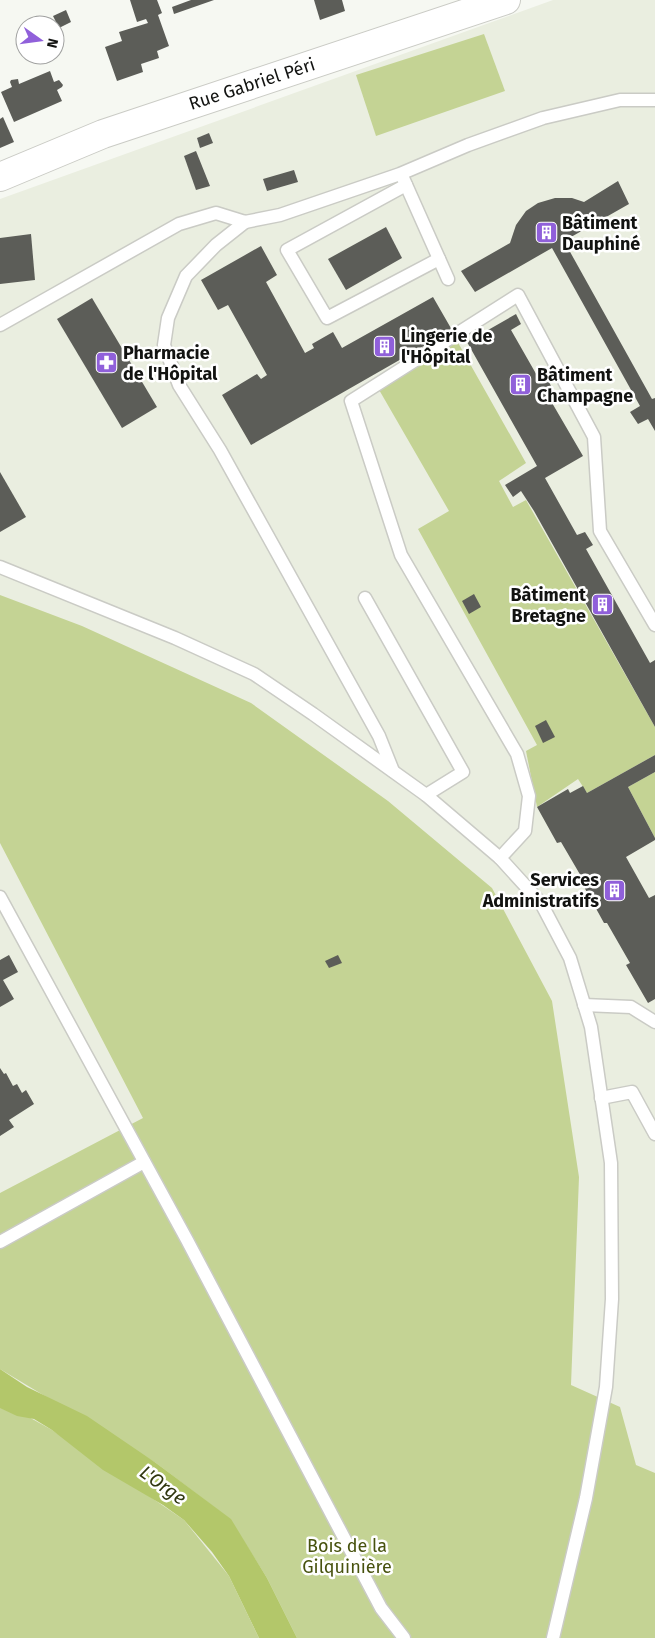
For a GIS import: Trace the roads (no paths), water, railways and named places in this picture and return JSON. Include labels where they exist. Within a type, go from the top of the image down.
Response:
[{"type":"main road","name":"Rue Gabriel Péri","points":[[0,177],[103,134],[506,0]]},
{"type":"lane","points":[[439,259],[327,318],[288,250],[403,179],[468,145],[543,118],[620,100],[655,100]]},
{"type":"lane","points":[[393,770],[374,728],[220,450],[179,385],[164,345],[168,318],[186,276],[216,245],[245,222],[280,215],[403,179]]},
{"type":"lane","points":[[403,179],[448,279]]},
{"type":"lane","points":[[0,325],[179,224],[216,213],[245,222]]},
{"type":"lane","points":[[500,858],[525,831],[528,796],[517,754],[401,555],[351,401],[518,295],[594,437],[600,531],[655,625]]},
{"type":"lane","points":[[0,567],[174,638],[254,674],[393,770],[426,795],[500,858],[541,903],[570,958],[591,1027],[611,1163],[612,1299],[606,1387],[586,1498],[553,1638]]},
{"type":"lane","points":[[364,598],[463,772],[426,795]]},
{"type":"lane","points":[[0,897],[144,1162],[381,1608],[404,1638]]},
{"type":"lane","points":[[584,1005],[631,1008],[655,1022]]},
{"type":"lane","points":[[601,1098],[632,1092],[655,1134]]},
{"type":"lane","points":[[0,1242],[144,1162]]},
{"type":"water","name":"L'Orge","points":[[0,1369],[27,1387],[87,1416],[156,1463],[231,1519],[267,1578],[297,1638],[259,1638],[229,1576],[212,1552],[184,1520],[163,1505],[103,1470],[52,1430],[34,1419],[17,1416],[0,1408]]},
{"type":"place","name":"Bâtiment Dauphiné","points":[[546,233]]},
{"type":"place","name":"Lingerie de l'Hôpital","points":[[385,346]]},
{"type":"place","name":"Pharmacie de l'Hôpital","points":[[107,363]]},
{"type":"place","name":"Bâtiment Champagne","points":[[521,385]]},
{"type":"place","name":"Bâtiment Bretagne","points":[[602,605]]},
{"type":"place","name":"Services Administratifs","points":[[615,890]]},
{"type":"park label","name":"Bois de la Gilquinière","points":[[347,1556]]}]
